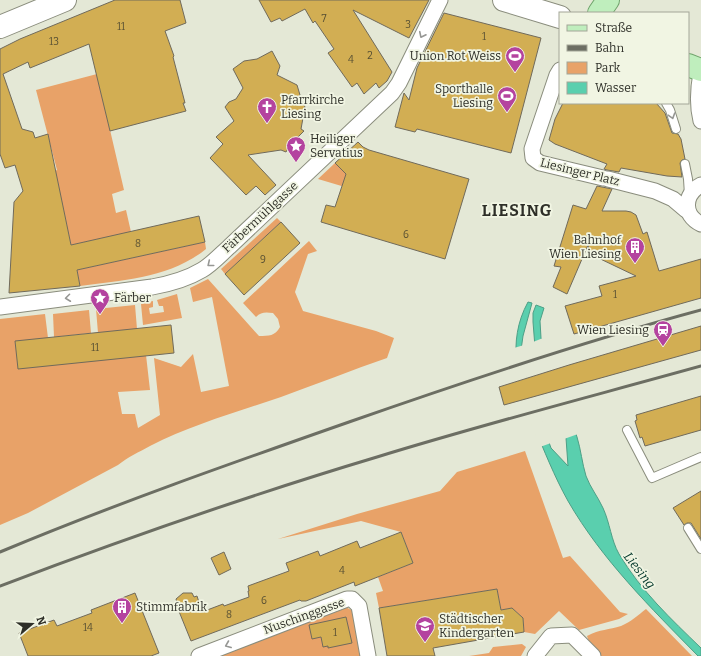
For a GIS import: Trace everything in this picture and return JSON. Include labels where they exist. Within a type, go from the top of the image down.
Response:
[{"type":"main road","points":[[0,27],[65,0]]},
{"type":"main road","points":[[504,0],[559,17]]},
{"type":"main road","points":[[600,12],[608,0]]},
{"type":"main road","points":[[689,66],[701,72]]},
{"type":"street","name":"Färbermühlgasse","points":[[0,307],[152,288],[166,285],[203,269],[229,247],[392,93],[399,83],[440,0]]},
{"type":"street","name":"Liesinger Platz","points":[[559,72],[554,81],[532,149],[533,158],[540,163],[655,191],[688,207],[695,220],[701,224]]},
{"type":"street","points":[[701,72],[698,110],[701,121]]},
{"type":"street","points":[[688,207],[692,191],[701,185]]},
{"type":"street","name":"Nuschinggasse","points":[[199,656],[347,598],[352,599],[359,606],[368,656]]},
{"type":"street","points":[[535,656],[551,636],[572,636],[593,656]]},
{"type":"lane","points":[[667,104],[676,129]]},
{"type":"lane","points":[[685,164],[688,179],[688,207]]},
{"type":"lane","points":[[627,430],[652,478],[701,457]]},
{"type":"lane","points":[[688,528],[701,549]]},
{"type":"green space","points":[[97,74],[124,190],[112,194],[116,213],[126,210],[131,232],[71,245],[55,171],[57,170],[36,90]]},
{"type":"green space","points":[[335,163],[349,175],[456,220],[318,179]]},
{"type":"green space","points":[[277,218],[281,222],[225,274],[221,269]]},
{"type":"green space","points":[[309,241],[317,251],[308,254],[295,292],[303,311],[376,331],[394,338],[387,358],[281,397],[198,425],[166,438],[28,513],[0,525],[0,319],[45,314],[48,338],[146,355],[150,390],[118,392],[122,414],[135,414],[138,428],[160,415],[154,358],[181,367],[193,354],[201,392],[229,386],[212,297],[193,302],[190,288],[208,279],[259,336],[271,335],[280,327],[278,319],[273,313],[263,313],[256,317],[243,303]]},
{"type":"green space","points":[[205,242],[206,249],[192,259],[162,272],[130,279],[80,286],[77,270]]},
{"type":"green space","points":[[177,294],[182,318],[143,325],[141,304],[153,301],[153,307],[149,308],[150,314],[164,312],[163,306],[159,306],[157,300]]},
{"type":"green space","points":[[135,305],[137,329],[98,333],[96,309]]},
{"type":"green space","points":[[89,310],[91,333],[54,337],[53,314]]},
{"type":"green space","points":[[525,451],[563,558],[570,556],[620,612],[628,614],[619,619],[579,630],[559,611],[535,634],[524,632],[523,618],[512,608],[501,610],[497,589],[379,608],[376,593],[383,591],[378,577],[413,563],[401,532],[361,521],[278,539],[357,514],[440,491],[457,472]]},
{"type":"green space","points":[[344,606],[353,611],[361,656],[219,656]]},
{"type":"green space","points":[[646,609],[692,656],[601,656],[591,647],[587,636],[625,624]]},
{"type":"green space","points":[[522,644],[526,647],[521,656],[469,656],[489,653],[493,647]]},
{"type":"water","points":[[528,302],[532,303],[523,336],[521,350],[523,369],[551,448],[568,466],[566,438],[535,347],[533,313],[536,305],[544,308],[540,321],[541,338],[577,437],[586,476],[603,508],[616,549],[647,592],[701,648],[701,656],[698,656],[628,583],[581,523],[558,482],[533,424],[519,378],[516,348],[517,332],[521,317]]},
{"type":"pier","points":[[543,338],[578,434],[564,439],[533,348],[533,342]]},
{"type":"pier","points":[[524,345],[527,378],[551,443],[540,447],[522,400],[515,370],[514,348]]},
{"type":"building","points":[[115,0],[180,0],[186,23],[165,31],[174,56],[173,57],[185,103],[183,103],[186,111],[110,131],[89,44],[30,68],[28,62],[3,74],[22,129],[33,132],[35,138],[48,134],[71,245],[199,216],[205,242],[77,270],[80,286],[9,293],[14,202],[23,191],[15,165],[5,168],[0,154],[0,49],[20,39]]},
{"type":"building","points":[[259,0],[429,0],[409,38],[353,10],[392,72],[387,81],[379,88],[376,83],[364,94],[357,83],[352,87],[328,53],[334,49],[315,21],[313,23],[305,9],[282,21],[280,18],[271,22]]},
{"type":"building","points":[[444,13],[541,38],[511,153],[417,129],[415,132],[395,127],[404,93],[409,100],[417,68]]},
{"type":"building","name":"Pfarrkirche Liesing","points":[[272,51],[280,66],[277,75],[297,85],[299,96],[305,107],[301,129],[304,131],[290,145],[286,152],[281,150],[248,155],[276,185],[265,195],[256,186],[246,195],[210,158],[223,144],[216,137],[234,121],[225,107],[229,102],[236,99],[243,88],[233,69],[244,61],[257,59]]},
{"type":"building","points":[[562,104],[657,104],[665,113],[672,133],[678,134],[681,139],[685,159],[680,163],[682,177],[667,176],[621,168],[619,172],[604,169],[607,164],[555,144],[549,140],[555,119]]},
{"type":"building","points":[[358,142],[369,150],[469,179],[445,259],[321,222],[326,205],[335,207],[346,174],[335,163]]},
{"type":"building","points":[[597,186],[612,189],[602,211],[626,211],[636,215],[643,234],[647,232],[659,271],[701,259],[701,298],[574,334],[565,306],[602,296],[599,286],[636,276],[590,254],[588,245],[567,294],[553,287],[561,267],[554,266],[573,205],[586,209]]},
{"type":"building","points":[[281,222],[300,243],[244,295],[225,274]]},
{"type":"building","points":[[171,325],[174,353],[18,369],[15,341]]},
{"type":"building","points":[[701,326],[701,350],[504,405],[499,387]]},
{"type":"building","points":[[701,396],[701,430],[645,446],[642,437],[640,438],[635,421],[637,420],[636,415]]},
{"type":"building","points":[[701,491],[701,539],[691,523],[684,525],[673,508]]},
{"type":"building","points":[[401,532],[413,563],[355,586],[354,582],[306,601],[300,600],[191,641],[176,604],[176,599],[183,593],[192,593],[194,597],[197,596],[202,612],[223,604],[224,606],[249,597],[248,586],[289,571],[286,563],[318,551],[320,556],[357,541],[360,548]]},
{"type":"building","points":[[224,552],[231,569],[219,575],[211,558]]},
{"type":"building","points":[[497,589],[501,610],[512,608],[523,618],[524,632],[433,648],[435,656],[387,656],[379,608]]},
{"type":"building","points":[[135,593],[159,653],[151,656],[28,656],[19,633],[54,620],[57,626],[92,613],[91,610]]},
{"type":"building","points":[[346,617],[352,643],[328,648],[328,646],[323,647],[321,637],[312,639],[309,625]]},
{"type":"railway","points":[[0,552],[174,484],[393,407],[568,349],[701,310]]},
{"type":"railway","points":[[0,586],[187,518],[329,472],[458,433],[701,366]]},
{"type":"place","name":"Union Rot Weiss","points":[[515,73]]},
{"type":"place","name":"Sporthalle Liesing","points":[[507,113]]},
{"type":"place","name":"Pfarrkirche Liesing","points":[[267,124]]},
{"type":"place","name":"Heiliger Servatius","points":[[296,163]]},
{"type":"place","name":"Bahnhof Wien Liesing","points":[[635,264]]},
{"type":"place","name":"Färber","points":[[100,315]]},
{"type":"place","name":"Wien Liesing","points":[[663,347]]},
{"type":"place","name":"Stimmfabrik","points":[[122,624]]},
{"type":"place","name":"Städtischer Kindergarten","points":[[425,643]]},
{"type":"district","name":"LIESING","points":[[517,210]]},
{"type":"water label","name":"Liesing","points":[[640,570]]}]
